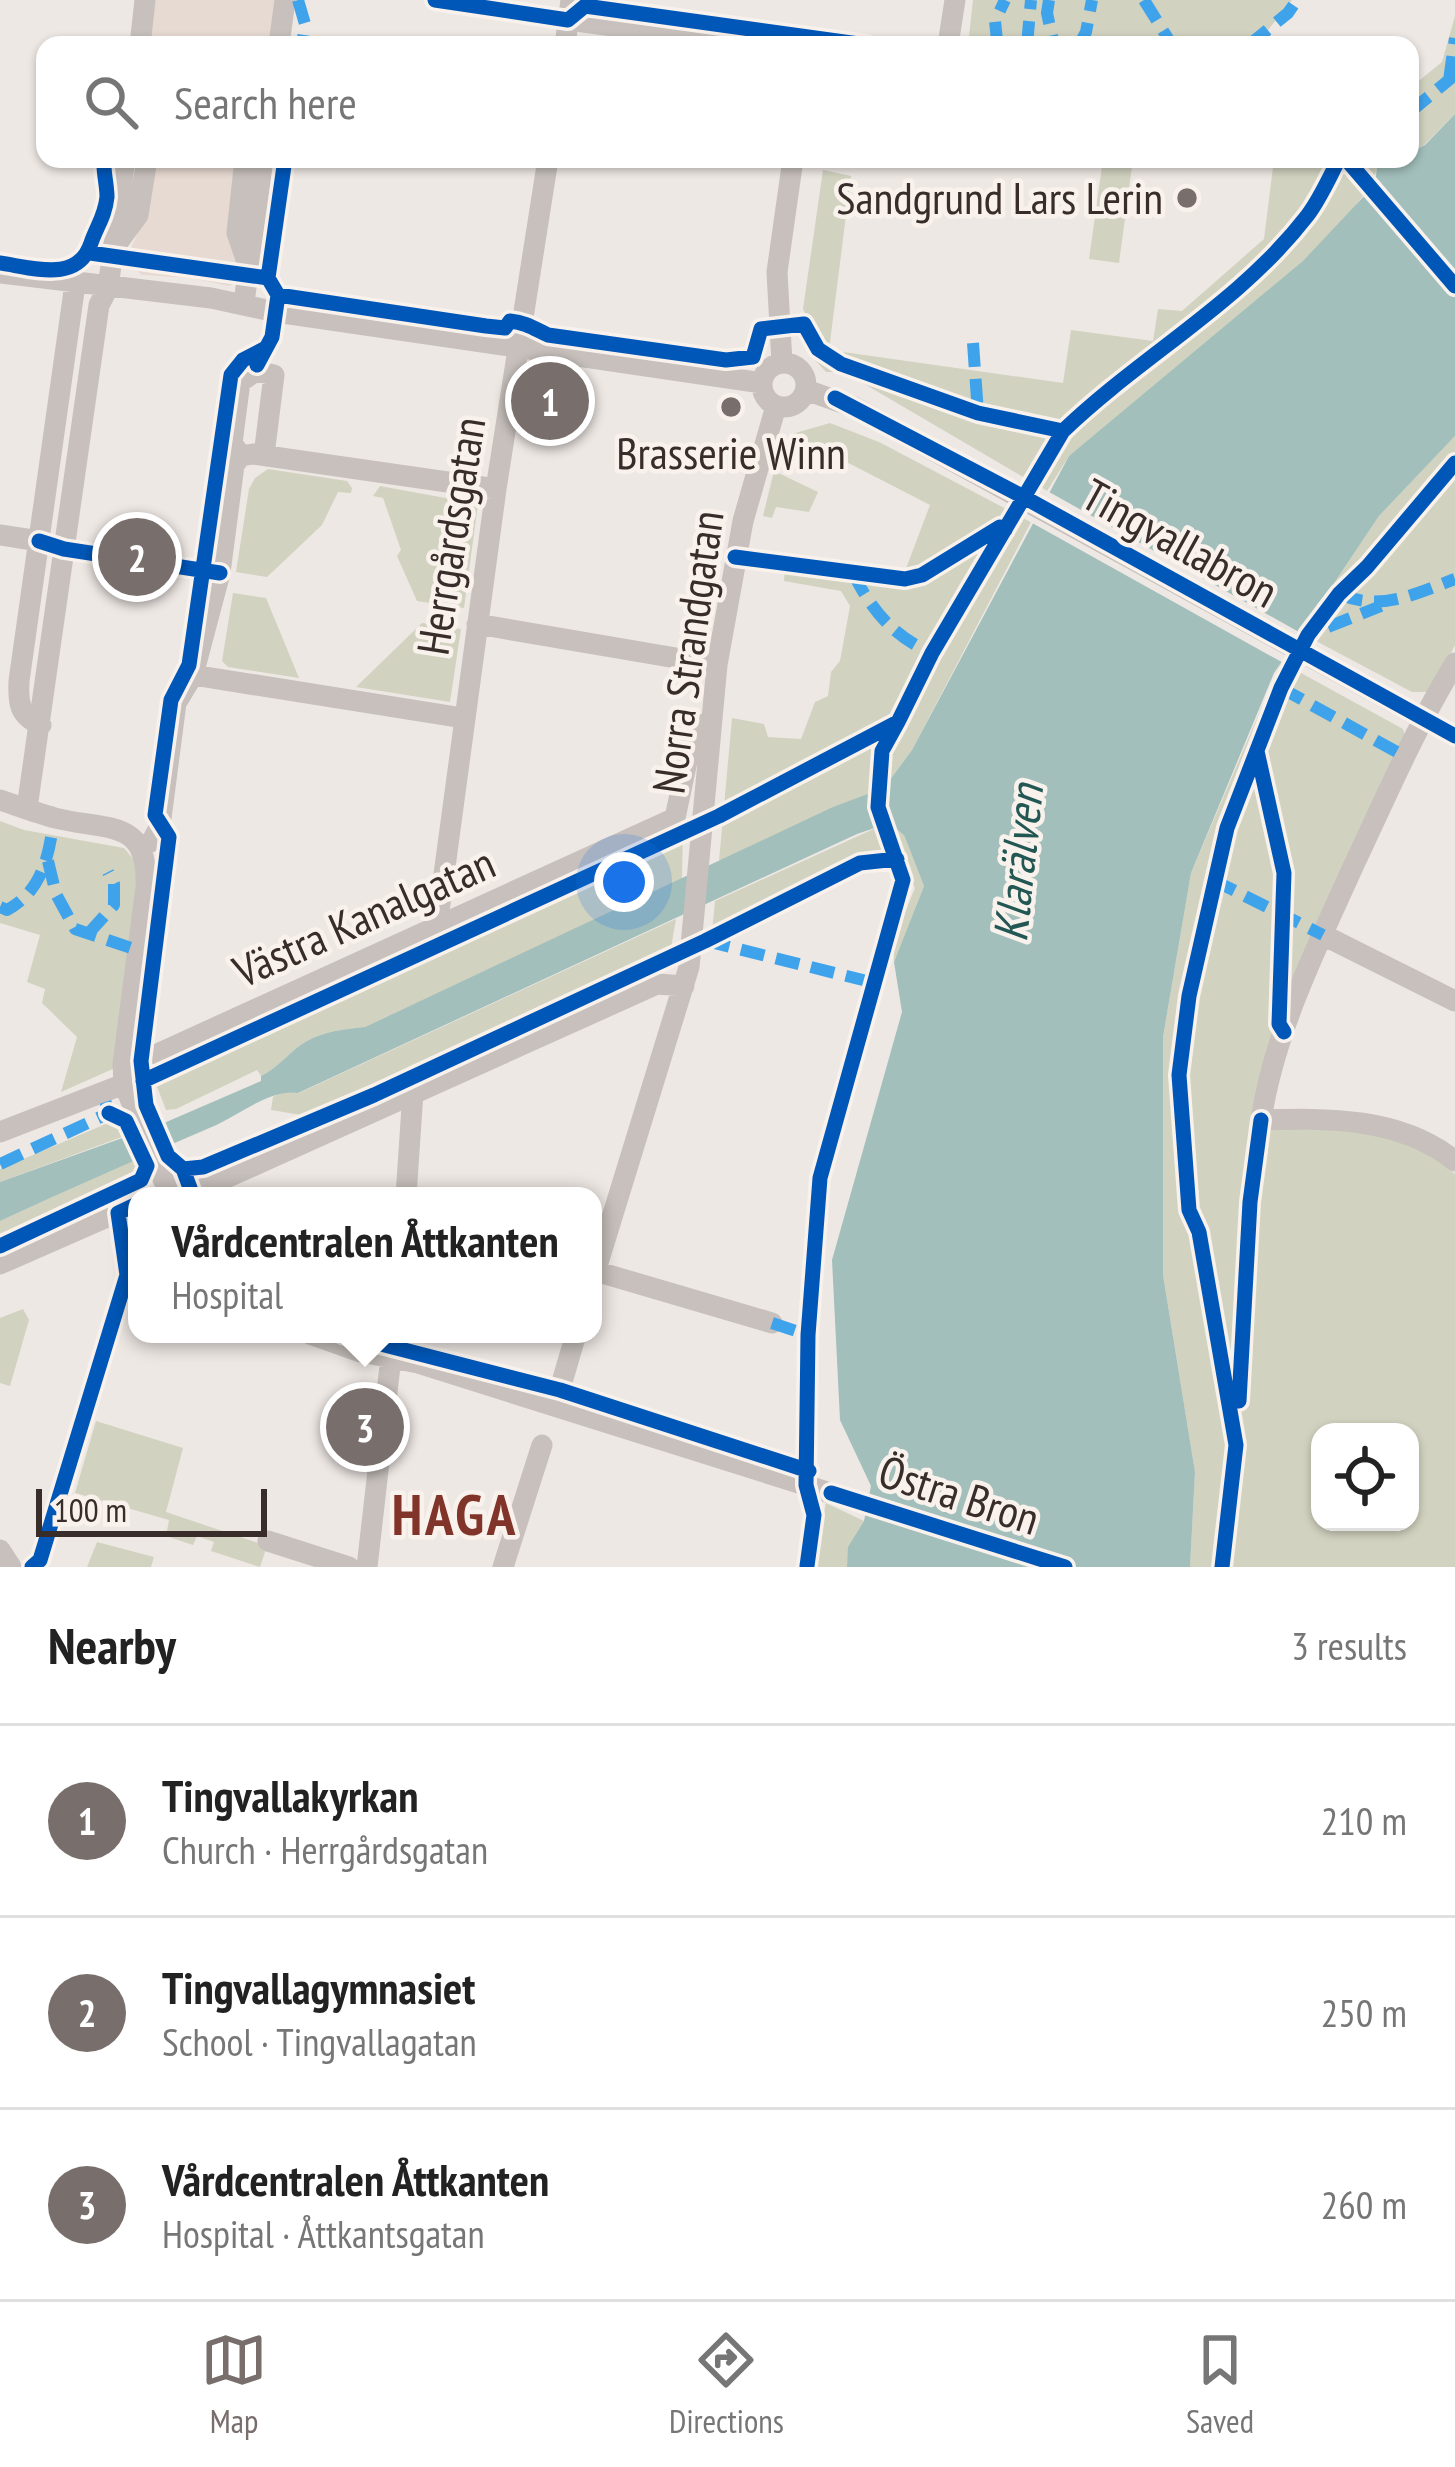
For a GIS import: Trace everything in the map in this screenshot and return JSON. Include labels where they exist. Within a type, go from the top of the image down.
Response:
[{"type":"street","points":[[141,36],[145,0]]},
{"type":"street","points":[[280,36],[285,0]]},
{"type":"street","points":[[949,36],[955,0]]},
{"type":"street","points":[[570,10],[709,36]]},
{"type":"street","points":[[27,808],[99,305],[108,288],[124,168]]},
{"type":"street","points":[[113,250],[138,214],[146,168]]},
{"type":"street","points":[[243,168],[237,233],[249,268]]},
{"type":"street","points":[[244,303],[262,168]]},
{"type":"street","name":"Herrgårdsgatan","points":[[436,926],[496,489],[547,168]]},
{"type":"street","points":[[782,363],[777,272],[792,168]]},
{"type":"street","points":[[0,274],[244,303],[275,312],[762,383]]},
{"type":"street","points":[[41,724],[25,716],[18,699],[75,284]]},
{"type":"street","points":[[782,363],[801,371],[806,390],[794,405],[776,406],[764,394],[762,383],[769,370],[782,363]]},
{"type":"street","name":"Tingvallabron","points":[[806,390],[854,406],[1455,736]]},
{"type":"street","name":"Norra Strandgatan","points":[[602,1249],[684,986],[703,841],[717,665],[743,521],[776,406]]},
{"type":"street","points":[[141,847],[152,841],[160,826],[176,703],[190,680],[220,573],[234,465],[253,456],[496,489]]},
{"type":"street","points":[[0,535],[39,541]]},
{"type":"street","points":[[477,624],[717,665]]},
{"type":"street","points":[[1455,663],[1422,718],[1323,935],[1283,1032],[1262,1120],[1360,1121],[1438,1148],[1455,1161]]},
{"type":"street","points":[[190,680],[463,718]]},
{"type":"street","name":"Västra Kanalgatan","points":[[0,1132],[152,1056],[675,818],[692,738],[704,722],[712,720]]},
{"type":"street","points":[[0,800],[55,818],[114,827],[141,847],[146,887],[124,1074],[154,1162],[169,1187]]},
{"type":"street","points":[[1323,935],[1455,1001]]},
{"type":"street","points":[[193,1187],[657,985],[684,986]]},
{"type":"street","points":[[407,1187],[413,1093]]},
{"type":"street","points":[[0,1264],[128,1209],[127,1275],[40,1560],[32,1567]]},
{"type":"street","points":[[602,1277],[772,1323]]},
{"type":"street","name":"Östra Bron","points":[[342,1343],[1065,1567]]},
{"type":"street","points":[[555,1406],[573,1343]]},
{"type":"street","points":[[367,1567],[391,1357]]},
{"type":"street","points":[[503,1567],[542,1445]]},
{"type":"street","points":[[268,1541],[349,1567]]},
{"type":"street","points":[[0,1550],[11,1567]]},
{"type":"green space","points":[[973,0],[1292,0],[1263,36],[969,36]]},
{"type":"green space","points":[[1455,16],[1455,114],[1419,148],[1419,81],[1442,62]]},
{"type":"green space","points":[[1102,168],[1132,168],[1119,263],[1089,259]]},
{"type":"green space","points":[[1273,168],[1376,168],[1365,192],[1336,229],[1243,315],[1069,456],[1047,491],[844,372],[826,372],[815,360],[815,336],[803,309],[823,170],[851,176],[829,350],[1063,383],[1071,330],[1153,341],[1158,309],[1182,311],[1264,239]]},
{"type":"green space","points":[[830,423],[879,442],[1031,522],[912,750],[884,788],[719,861],[732,718],[764,724],[768,737],[801,739],[815,702],[828,696],[850,606],[841,591],[784,581],[785,566],[757,562],[757,551],[905,571],[930,505],[792,434]]},
{"type":"green space","points":[[1455,436],[1455,645],[1431,692],[1412,692],[1301,633],[1379,516]]},
{"type":"green space","points":[[268,469],[347,481],[352,488],[351,493],[338,492],[322,525],[267,577],[236,572],[249,489]]},
{"type":"green space","points":[[774,471],[818,492],[809,512],[776,507],[772,518],[763,516]]},
{"type":"green space","points":[[380,486],[478,504],[464,608],[417,601],[397,556],[401,550],[383,498],[373,496]]},
{"type":"green space","points":[[233,593],[266,598],[299,678],[228,667],[222,661]]},
{"type":"green space","points":[[422,623],[461,629],[450,702],[356,687]]},
{"type":"green space","points":[[1281,662],[1403,729],[1407,743],[1257,1122],[1387,1138],[1434,1158],[1455,1174],[1455,1567],[1190,1567],[1195,1472],[1163,1275],[1163,1037],[1191,873]]},
{"type":"green space","points":[[0,821],[24,830],[124,848],[140,867],[115,1068],[61,1092],[77,1037],[42,1003],[45,989],[27,982],[40,935],[0,923]]},
{"type":"green space","points":[[889,822],[904,835],[924,886],[894,962],[894,939],[915,888],[893,844],[712,932],[715,901]]},
{"type":"green space","points":[[683,828],[682,879],[365,1027],[314,1038],[261,1076],[257,1070],[166,1110],[156,1084],[177,1058]]},
{"type":"green space","points":[[676,919],[670,954],[313,1117],[271,1110],[273,1097],[283,1090],[299,1093]]},
{"type":"green space","points":[[115,1120],[127,1135],[0,1182],[0,1169]]},
{"type":"green space","points":[[138,1157],[140,1169],[132,1181],[0,1243],[0,1221]]},
{"type":"green space","points":[[23,1309],[29,1320],[10,1386],[0,1383],[0,1318]]},
{"type":"green space","points":[[96,1421],[183,1448],[166,1512],[267,1546],[260,1567],[211,1551],[214,1542],[197,1536],[193,1545],[166,1536],[169,1520],[75,1493]]},
{"type":"green space","points":[[826,1503],[864,1521],[849,1547],[847,1567],[813,1567]]},
{"type":"green space","points":[[97,1542],[154,1557],[151,1567],[87,1567]]},
{"type":"shaded area","points":[[155,0],[277,0],[272,36],[150,36]]},
{"type":"shaded area","points":[[152,168],[239,168],[239,281],[229,286],[142,275],[132,267],[129,253],[143,220]]},
{"type":"water","name":"Klarälven","points":[[1455,114],[1455,436],[1379,516],[1274,673],[1191,873],[1163,1037],[1163,1275],[1195,1472],[1190,1567],[847,1567],[848,1547],[864,1521],[871,1486],[840,1420],[832,1260],[902,1012],[894,962],[924,886],[904,835],[889,823],[298,1093],[266,1098],[0,1221],[0,1182],[164,1123],[261,1081],[261,1076],[314,1038],[365,1027],[833,807],[884,788],[912,750],[1069,456],[1303,261],[1367,193],[1377,168],[1419,168],[1419,148]]},
{"type":"pier","points":[[1042,488],[1306,636],[1287,665],[1025,519]]},
{"type":"marked path","points":[[298,0],[303,36]]},
{"type":"marked path","points":[[997,36],[995,21],[1005,0]]},
{"type":"marked path","points":[[1028,36],[1031,0]]},
{"type":"marked path","points":[[1049,0],[1052,36]]},
{"type":"marked path","points":[[1084,36],[1092,0]]},
{"type":"marked path","points":[[1144,0],[1166,36]]},
{"type":"marked path","points":[[1260,36],[1297,0]]},
{"type":"marked path","points":[[1449,80],[1455,38]]},
{"type":"marked path","points":[[1419,105],[1455,75]]},
{"type":"marked path","points":[[973,343],[978,413]]},
{"type":"marked path","points":[[853,573],[885,621],[932,653]]},
{"type":"marked path","points":[[1339,594],[1383,601],[1455,579]]},
{"type":"marked path","points":[[1328,627],[1381,606]]},
{"type":"marked path","points":[[1281,688],[1404,756]]},
{"type":"marked path","points":[[0,907],[7,910],[33,887],[52,832]]},
{"type":"marked path","points":[[48,861],[56,894],[75,929],[137,950]]},
{"type":"marked path","points":[[88,934],[114,905],[114,884],[108,872]]},
{"type":"marked path","points":[[1213,880],[1323,935]]},
{"type":"marked path","points":[[706,941],[875,983]]},
{"type":"marked path","points":[[0,1164],[109,1113],[102,1091]]},
{"type":"marked path","points":[[772,1323],[808,1335]]},
{"type":"cycle path","points":[[435,0],[568,20],[585,6],[801,36]]},
{"type":"cycle path","points":[[0,263],[53,270],[76,264],[85,256],[106,204],[105,168]]},
{"type":"cycle path","points":[[257,365],[272,337],[278,295],[268,278],[284,168]]},
{"type":"cycle path","points":[[143,1081],[719,816],[898,722],[932,653],[1063,431],[1251,276],[1307,216],[1334,168]]},
{"type":"cycle path","points":[[1354,168],[1455,286]]},
{"type":"cycle path","points":[[90,253],[268,278]]},
{"type":"cycle path","points":[[278,295],[486,326],[505,328],[510,321],[548,335],[726,360],[753,357],[761,329],[804,324],[818,349],[841,364],[978,413],[1063,431]]},
{"type":"cycle path","points":[[190,1187],[183,1169],[168,1156],[146,1105],[141,1061],[169,837],[155,815],[171,700],[189,665],[231,375],[243,360],[266,348]]},
{"type":"cycle path","points":[[835,398],[1455,736]]},
{"type":"cycle path","points":[[1222,1567],[1236,1445],[1199,1232],[1189,1210],[1179,1075],[1189,996],[1227,828],[1281,688],[1308,635],[1339,594],[1455,463]]},
{"type":"cycle path","points":[[735,557],[905,579],[922,575],[1000,527],[1005,530]]},
{"type":"cycle path","points":[[39,541],[220,573]]},
{"type":"cycle path","points":[[807,1566],[814,1515],[806,1485],[808,1335],[820,1178],[903,880],[878,807],[882,751],[898,722]]},
{"type":"cycle path","points":[[1257,751],[1284,873],[1279,1024],[1284,1032]]},
{"type":"cycle path","points":[[183,1169],[203,1167],[374,1095],[705,941],[860,863],[897,859]]},
{"type":"cycle path","points":[[0,1246],[141,1180],[147,1166],[126,1121],[109,1113]]},
{"type":"cycle path","points":[[1239,1401],[1250,1202],[1261,1120]]},
{"type":"cycle path","points":[[32,1567],[40,1560],[127,1275],[118,1213],[128,1208]]},
{"type":"cycle path","points":[[377,1343],[560,1390],[809,1471]]},
{"type":"cycle path","points":[[831,1493],[1065,1567]]},
{"type":"place","name":"Sandgrund Lars Lerin","points":[[1187,198]]},
{"type":"place","name":"Tingvallakyrkan","points":[[550,401]]},
{"type":"place","name":"Brasserie Winn","points":[[731,407]]},
{"type":"place","name":"Tingvallagymnasiet","points":[[137,557]]},
{"type":"place","name":"Vårdcentralen Åttkanten","points":[[365,1427]]},
{"type":"district","name":"HAGA","points":[[455,1515]]}]
